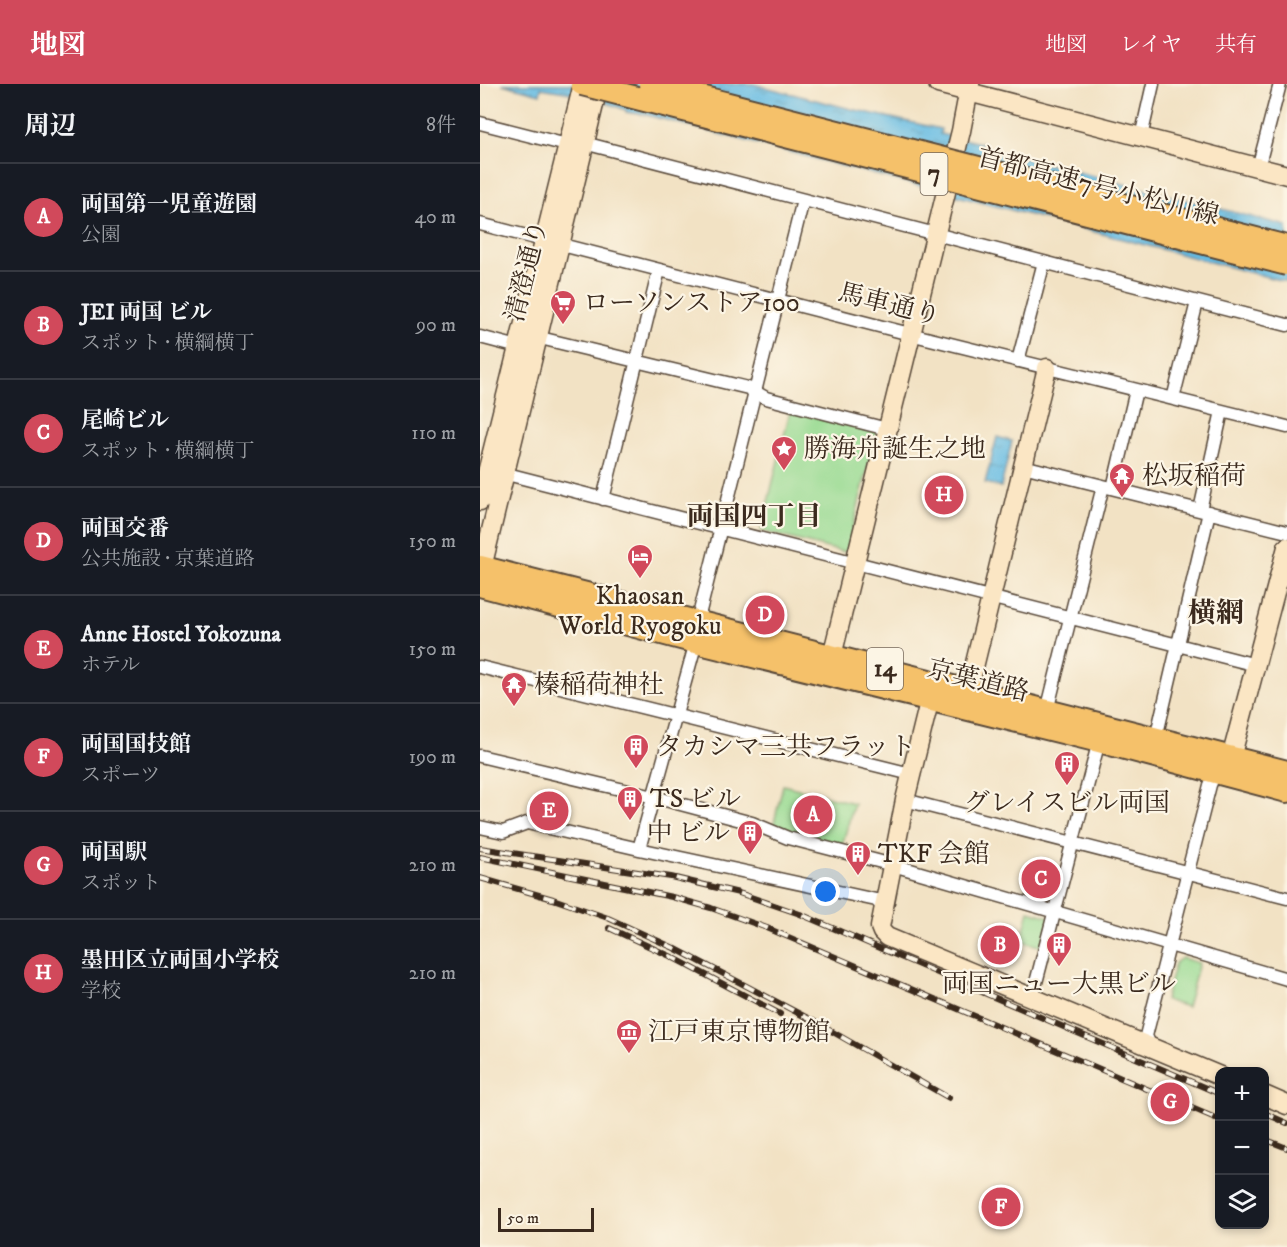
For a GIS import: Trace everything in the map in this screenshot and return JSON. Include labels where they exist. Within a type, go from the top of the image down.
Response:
[{"type":"highway","name":"首都高速7号小松川線","points":[[582,84],[1287,264]]},
{"type":"highway","name":"首都高速7号小松川線","points":[[650,84],[1287,247]]},
{"type":"highway","name":"京葉道路","points":[[480,574],[696,633],[966,699],[1100,741],[1224,764],[1287,772]]},
{"type":"highway","name":"京葉道路","points":[[696,633],[832,656],[932,690]]},
{"type":"highway","name":"京葉道路","points":[[966,699],[1047,711],[1156,738],[1287,791]]},
{"type":"street","name":"清澄通り","points":[[480,501],[537,337],[553,242],[576,144],[582,84]]},
{"type":"street","name":"清澄通り","points":[[576,144],[599,84]]},
{"type":"street","points":[[938,84],[969,88],[1141,137],[1287,175]]},
{"type":"street","points":[[1141,137],[1154,84]]},
{"type":"street","points":[[1258,168],[1280,84]]},
{"type":"street","points":[[832,656],[945,198],[969,88]]},
{"type":"street","points":[[480,123],[576,144],[803,200],[1287,325]]},
{"type":"street","points":[[639,849],[676,715],[720,529],[803,200]]},
{"type":"street","name":"馬車通り","points":[[480,224],[1287,427]]},
{"type":"street","name":"清澄通り","points":[[480,574],[490,472],[518,347],[553,242]]},
{"type":"street","points":[[1018,361],[1044,262]]},
{"type":"street","points":[[603,499],[659,270]]},
{"type":"street","points":[[1173,399],[1197,302]]},
{"type":"street","points":[[480,337],[518,347]]},
{"type":"street","points":[[537,337],[755,391],[766,398],[887,429]]},
{"type":"street","points":[[966,699],[1047,368]]},
{"type":"street","points":[[1047,711],[1070,618],[1136,390]]},
{"type":"street","points":[[1156,738],[1178,645],[1222,411]]},
{"type":"street","points":[[1023,466],[1287,531]]},
{"type":"street","points":[[490,472],[1256,665]]},
{"type":"street","points":[[1150,1047],[1146,1036],[1210,785],[1224,764],[1256,665],[1287,547]]},
{"type":"street","points":[[480,667],[911,774]]},
{"type":"street","points":[[932,690],[905,800],[880,927],[882,932],[887,937],[1215,1074]]},
{"type":"street","points":[[1032,998],[1100,741]]},
{"type":"street","points":[[480,756],[654,797],[752,823],[788,838],[893,865],[1287,979]]},
{"type":"street","points":[[905,800],[1287,898]]},
{"type":"street","points":[[480,827],[502,832],[527,822],[639,849],[876,900],[884,908]]},
{"type":"street","points":[[1269,1097],[1287,1104]]},
{"type":"green space","points":[[790,411],[877,431],[847,551],[843,552],[761,531]]},
{"type":"green space","points":[[783,785],[854,803],[842,846],[773,827]]},
{"type":"green space","points":[[1029,911],[1051,917],[1043,947],[1021,941]]},
{"type":"green space","points":[[1182,958],[1199,963],[1187,1007],[1165,1000],[1175,963]]},
{"type":"water","points":[[502,84],[753,84],[941,129],[940,134],[985,144],[984,148],[1287,226],[1287,282],[647,115],[626,112],[616,106],[584,96],[541,88],[540,94]]},
{"type":"water","points":[[997,437],[1012,441],[1001,487],[985,483]]},
{"type":"railway","points":[[480,848],[671,877],[739,893],[800,914],[1215,1092]]},
{"type":"railway","points":[[480,857],[672,897],[711,908],[767,928],[1215,1118]]},
{"type":"railway","points":[[480,878],[608,918],[674,948],[817,1023],[949,1098]]},
{"type":"railway","points":[[609,928],[670,956],[780,1014]]},
{"type":"railway","points":[[1269,1115],[1287,1123]]},
{"type":"railway","points":[[1269,1141],[1287,1148]]},
{"type":"place","name":"ローソンストア100","points":[[563,326]]},
{"type":"place","name":"勝海舟誕生之地","points":[[784,472]]},
{"type":"place","name":"墨田区立両国小学校","points":[[944,495]]},
{"type":"place","name":"松坂稲荷","points":[[1122,499]]},
{"type":"place","name":"Khaosan World Ryogoku","points":[[640,580]]},
{"type":"place","name":"両国交番","points":[[765,615]]},
{"type":"place","name":"榛稲荷神社","points":[[514,708]]},
{"type":"place","name":"タカシマ三共フラット","points":[[636,770]]},
{"type":"place","name":"グレイスビル両国","points":[[1067,787]]},
{"type":"place","name":"Anne Hostel Yokozuna","points":[[549,811]]},
{"type":"place","name":"両国第一児童遊園","points":[[813,815]]},
{"type":"place","name":"TS ビル","points":[[630,822]]},
{"type":"place","name":"中 ビル","points":[[750,856]]},
{"type":"place","name":"TKF 会館","points":[[858,877]]},
{"type":"place","name":"尾崎ビル","points":[[1041,879]]},
{"type":"place","name":"JEI 両国 ビル","points":[[1000,945]]},
{"type":"place","name":"両国ニュー大黒ビル","points":[[1059,968]]},
{"type":"place","name":"江戸東京博物館","points":[[629,1055]]},
{"type":"place","name":"両国駅","points":[[1170,1102]]},
{"type":"place","name":"両国国技館","points":[[1001,1207]]},
{"type":"district","name":"両国四丁目","points":[[754,517]]},
{"type":"district","name":"横網","points":[[1216,613]]}]
